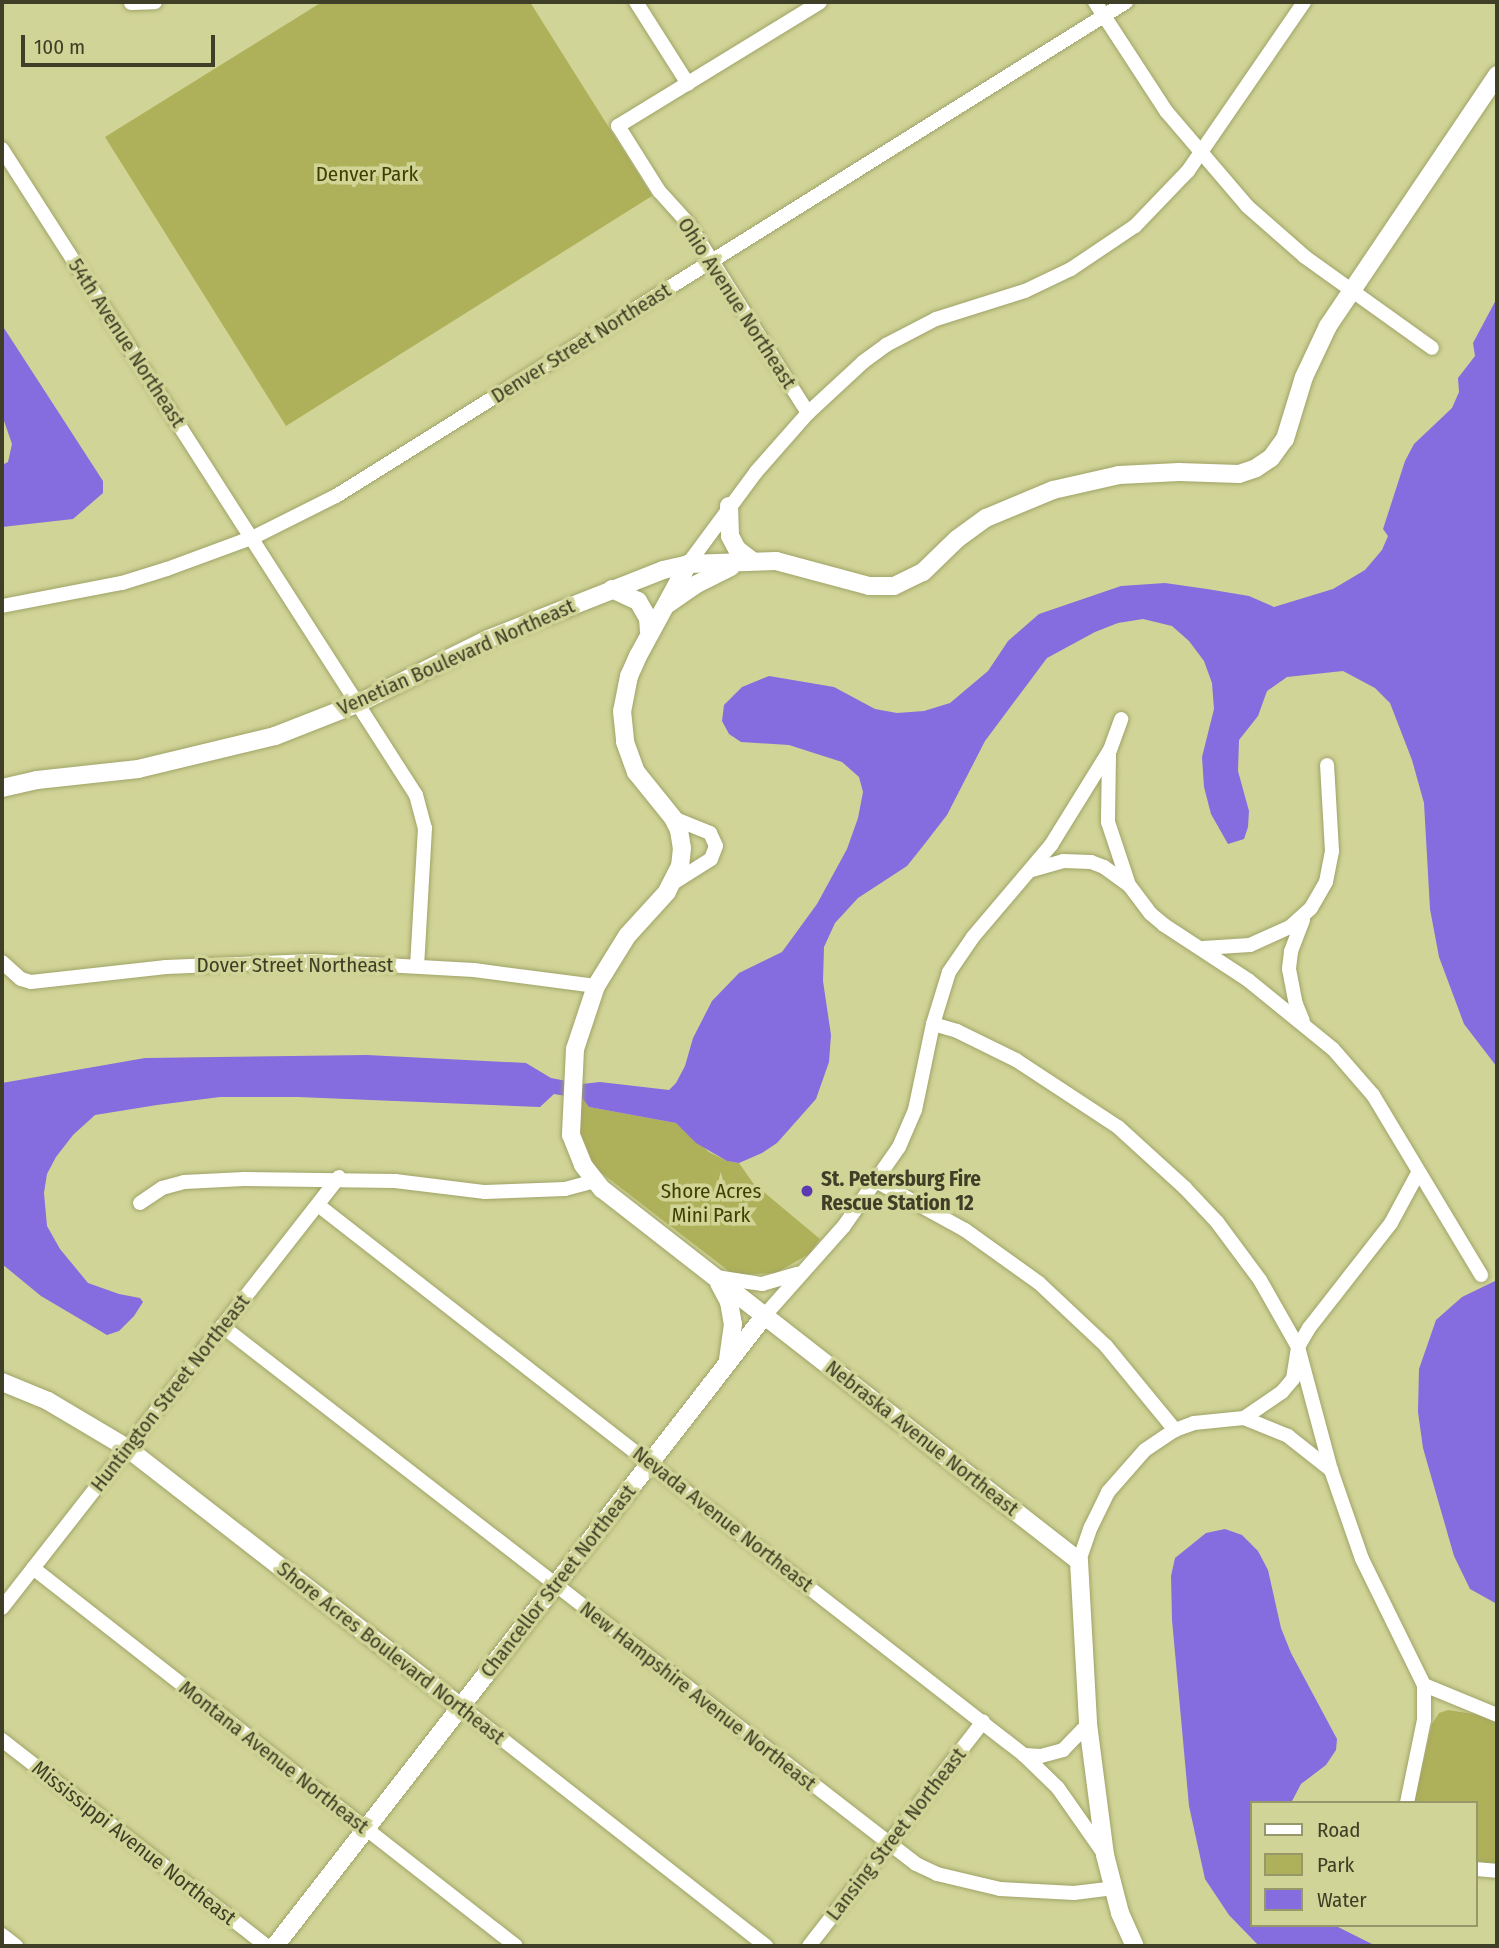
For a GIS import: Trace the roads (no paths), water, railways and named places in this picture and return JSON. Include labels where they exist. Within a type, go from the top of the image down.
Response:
[{"type":"street","points":[[131,3],[155,2]]},
{"type":"street","points":[[636,2],[688,84],[820,2]]},
{"type":"street","points":[[1096,2],[1166,111],[1247,206],[1350,292],[1432,348]]},
{"type":"street","name":"Denver Street Northeast","points":[[2,606],[122,583],[254,537],[336,496],[1126,2]]},
{"type":"street","points":[[673,883],[680,866],[682,848],[673,818],[636,772],[623,724],[623,696],[649,631],[688,564],[729,506],[808,413],[863,362],[911,331],[957,311],[1025,291],[1091,258],[1135,226],[1173,188],[1200,154],[1304,2]]},
{"type":"street","name":"Venetian Boulevard Northeast","points":[[2,788],[37,780],[138,769],[275,736],[359,704],[488,639],[612,589],[688,564],[751,560],[797,565],[869,586],[894,586],[923,572],[957,539],[986,518],[1053,490],[1119,475],[1179,472],[1239,474],[1256,468],[1271,458],[1284,439],[1309,365],[1328,326],[1497,75]]},
{"type":"street","name":"Ohio Avenue Northeast","points":[[688,84],[618,126],[659,191],[688,223],[808,413]]},
{"type":"street","name":"54th Avenue Northeast","points":[[2,149],[408,780],[424,816],[417,965]]},
{"type":"street","points":[[729,506],[730,536],[737,549],[751,560]]},
{"type":"street","points":[[663,608],[712,575],[751,560]]},
{"type":"street","points":[[612,589],[638,601],[648,618],[649,631]]},
{"type":"street","points":[[765,1315],[844,1226],[899,1147],[915,1111],[933,1024],[949,972],[973,937],[1031,871],[1065,824],[1110,750],[1121,719]]},
{"type":"street","points":[[1110,750],[1108,822],[1129,885]]},
{"type":"street","points":[[1306,1026],[1296,1004],[1289,969],[1291,952],[1305,916],[1326,882],[1332,851],[1328,765]]},
{"type":"street","points":[[140,1203],[162,1188],[184,1182],[339,1178],[395,1181],[485,1192],[565,1189],[595,1181],[583,1165],[571,1135],[571,1072],[581,1024],[596,986],[626,936],[673,883],[711,859],[716,846],[705,830],[673,818]]},
{"type":"street","points":[[1031,871],[1063,861],[1091,862],[1104,867],[1129,885],[1157,920],[1203,948],[1333,1049],[1373,1095],[1481,1275]]},
{"type":"street","points":[[1203,948],[1250,944],[1290,927],[1305,916]]},
{"type":"street","name":"Dover Street Northeast","points":[[2,961],[21,979],[31,982],[141,969],[242,962],[313,961],[417,965],[596,986]]},
{"type":"street","points":[[933,1024],[985,1044],[1085,1103],[1151,1156],[1217,1222],[1260,1280],[1298,1348],[1331,1470],[1371,1579],[1424,1685],[1421,1744],[1409,1783],[1407,1801]]},
{"type":"street","points":[[1135,1946],[1112,1888],[1105,1856],[1088,1724],[1079,1561],[1099,1508],[1121,1474],[1145,1450],[1175,1430],[1194,1423],[1244,1418],[1267,1404],[1293,1379],[1298,1348],[1317,1316],[1391,1223],[1418,1173]]},
{"type":"street","name":"Huntington Street Northeast","points":[[2,1608],[339,1178]]},
{"type":"street","name":"Nebraska Avenue Northeast","points":[[595,1181],[1079,1561]]},
{"type":"street","points":[[877,1182],[965,1230],[1038,1283],[1105,1346],[1175,1430]]},
{"type":"street","name":"Nevada Avenue Northeast","points":[[318,1205],[983,1721],[1058,1788],[1105,1856]]},
{"type":"street","points":[[716,1277],[762,1284],[802,1272]]},
{"type":"street","points":[[716,1277],[729,1302],[733,1324],[731,1349],[726,1366]]},
{"type":"street","name":"Chancellor Street Northeast","points":[[275,1946],[765,1315]]},
{"type":"street","name":"New Hampshire Avenue Northeast","points":[[222,1326],[888,1844],[937,1874],[1000,1889],[1074,1894],[1112,1888]]},
{"type":"street","name":"Shore Acres Boulevard Northeast","points":[[2,1382],[48,1401],[127,1448],[766,1946]]},
{"type":"street","points":[[1244,1418],[1288,1436],[1331,1470]]},
{"type":"street","name":"Montana Avenue Northeast","points":[[33,1568],[516,1946]]},
{"type":"street","points":[[1424,1685],[1497,1715]]},
{"type":"street","name":"Lansing Street Northeast","points":[[809,1946],[983,1721]]},
{"type":"street","points":[[1024,1755],[1041,1756],[1063,1750],[1088,1724]]},
{"type":"street","name":"Mississippi Avenue Northeast","points":[[2,1740],[267,1946]]},
{"type":"street","points":[[1478,1869],[1497,1871]]},
{"type":"street","points":[[2,1935],[16,1946]]},
{"type":"water","points":[[1497,298],[1497,1067],[1464,1024],[1439,957],[1430,909],[1424,803],[1412,760],[1390,703],[1375,688],[1343,671],[1287,677],[1267,691],[1258,716],[1239,740],[1238,771],[1249,811],[1248,827],[1244,839],[1228,844],[1211,814],[1204,787],[1202,757],[1214,709],[1212,683],[1204,661],[1189,641],[1172,626],[1143,619],[1118,623],[1095,632],[1047,658],[985,741],[947,815],[907,866],[858,898],[835,923],[824,947],[823,981],[831,1035],[829,1062],[816,1099],[777,1143],[762,1153],[739,1163],[727,1161],[696,1143],[676,1123],[589,1107],[583,1099],[554,1094],[540,1107],[298,1097],[220,1097],[157,1105],[95,1115],[73,1135],[56,1157],[47,1174],[44,1193],[47,1226],[60,1249],[88,1283],[140,1298],[143,1302],[134,1316],[119,1331],[107,1335],[41,1296],[2,1264],[2,1083],[145,1058],[367,1055],[526,1063],[551,1078],[582,1084],[600,1082],[669,1090],[685,1066],[693,1038],[712,1001],[739,973],[782,952],[817,904],[847,849],[858,818],[863,792],[859,777],[842,762],[789,745],[741,742],[729,734],[722,721],[724,705],[742,687],[769,676],[834,687],[875,709],[897,713],[924,711],[950,703],[988,671],[1008,641],[1039,614],[1121,586],[1165,583],[1249,596],[1274,607],[1333,589],[1365,570],[1382,550],[1388,536],[1383,529],[1405,461],[1414,444],[1452,408],[1459,392],[1458,378],[1475,356],[1473,343]]},
{"type":"water","points":[[2,325],[103,481],[103,493],[73,519],[2,527],[2,465],[8,462],[12,444],[2,415]]},
{"type":"water","points":[[1495,1281],[1497,1604],[1470,1589],[1454,1556],[1423,1448],[1418,1412],[1419,1369],[1436,1320],[1462,1297]]},
{"type":"water","points":[[1225,1529],[1242,1535],[1258,1551],[1268,1570],[1281,1628],[1291,1653],[1337,1739],[1336,1750],[1326,1765],[1301,1784],[1292,1801],[1250,1801],[1250,1927],[1338,1927],[1376,1946],[1259,1946],[1229,1915],[1205,1879],[1189,1806],[1172,1620],[1171,1576],[1175,1558],[1206,1533]]},
{"type":"place","name":"St. Petersburg Fire Rescue Station 12","points":[[807,1191]]},
{"type":"park label","name":"Denver Park","points":[[367,174]]},
{"type":"park label","name":"Shore Acres Mini Park","points":[[711,1203]]}]
